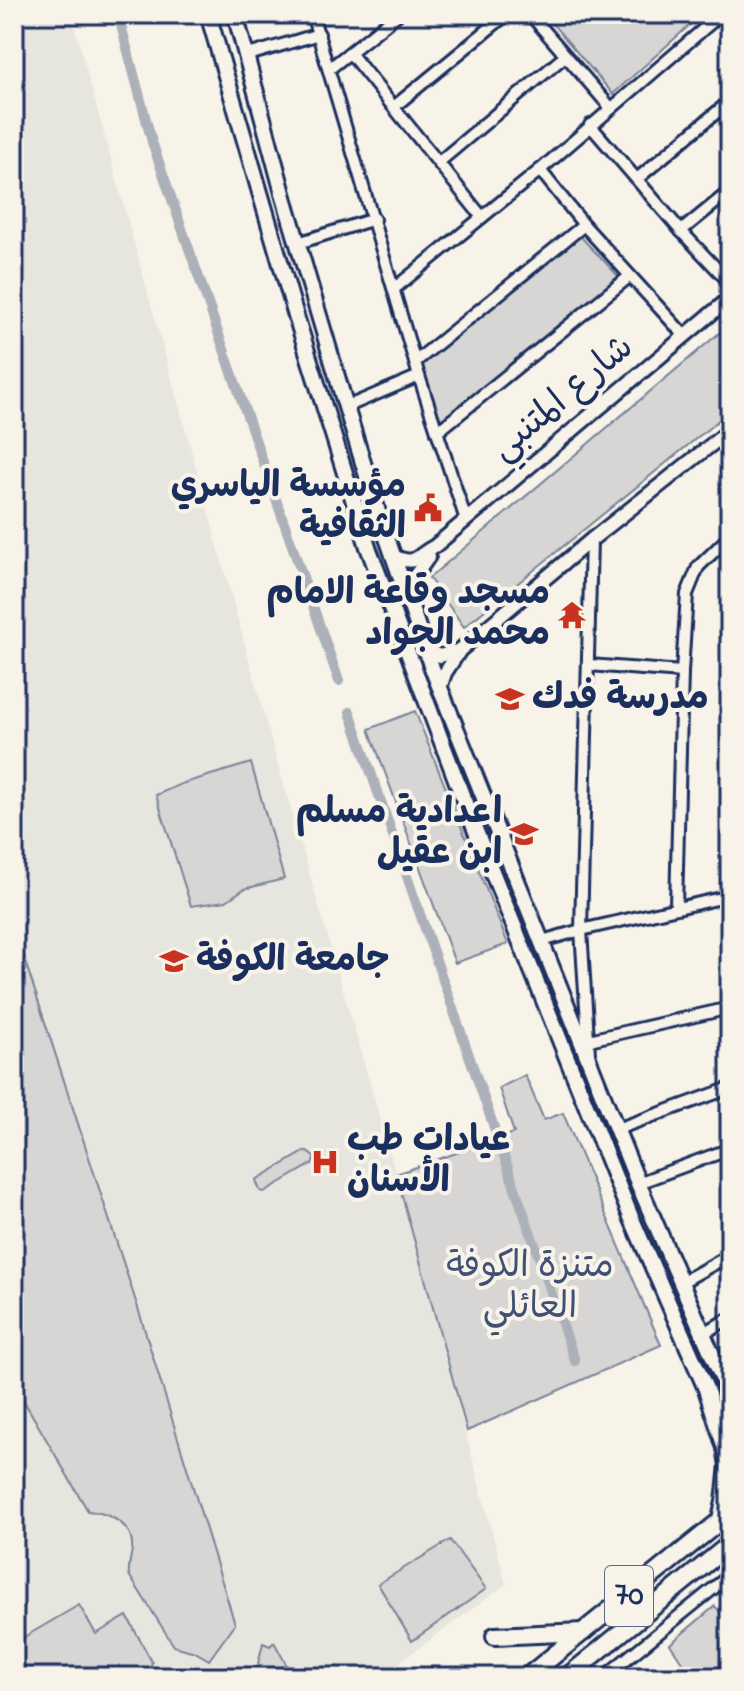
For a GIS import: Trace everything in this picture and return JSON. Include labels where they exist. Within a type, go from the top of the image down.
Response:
[{"type":"highway","name":"70","points":[[527,1677],[724,1518]]},
{"type":"highway","name":"70","points":[[567,1677],[727,1554]]},
{"type":"highway","points":[[495,1636],[583,1632]]},
{"type":"main road","points":[[208,14],[300,330],[368,547],[471,819],[631,1217],[706,1389],[723,1419],[728,1465],[724,1518]]},
{"type":"main road","points":[[235,14],[346,407],[425,650],[638,1183],[730,1396]]},
{"type":"main road","points":[[219,49],[223,56],[230,58],[244,52]]},
{"type":"main road","points":[[228,82],[235,74],[250,75]]},
{"type":"main road","points":[[538,984],[551,984],[555,975]]},
{"type":"street","points":[[312,14],[419,376],[466,520]]},
{"type":"street","points":[[329,69],[398,14]]},
{"type":"street","points":[[395,106],[507,14]]},
{"type":"street","points":[[530,14],[610,107]]},
{"type":"street","points":[[395,288],[540,170],[721,14]]},
{"type":"street","points":[[244,52],[319,34]]},
{"type":"street","points":[[350,53],[482,217]]},
{"type":"street","points":[[439,162],[565,56]]},
{"type":"street","points":[[637,179],[730,101]]},
{"type":"street","points":[[590,125],[730,283]]},
{"type":"street","points":[[540,170],[584,225],[684,335]]},
{"type":"street","points":[[681,231],[730,191]]},
{"type":"street","points":[[298,243],[374,219]]},
{"type":"street","points":[[415,362],[584,225]]},
{"type":"street","points":[[437,432],[630,276]]},
{"type":"street","name":"شارع المتنبي","points":[[393,556],[413,561],[435,546],[730,298]]},
{"type":"street","points":[[346,407],[419,376]]},
{"type":"street","points":[[440,688],[448,667],[460,650],[591,540],[730,430]]},
{"type":"street","points":[[676,907],[687,594],[698,567],[730,536]]},
{"type":"street","points":[[589,1058],[581,930],[591,540]]},
{"type":"street","name":"شارع المتنبي","points":[[410,604],[415,576],[435,546]]},
{"type":"street","points":[[425,650],[440,656],[460,650]]},
{"type":"street","points":[[589,665],[682,672]]},
{"type":"street","points":[[542,941],[730,896]]},
{"type":"street","points":[[589,1040],[730,1008]]},
{"type":"street","points":[[617,1129],[730,1088]]},
{"type":"street","points":[[638,1183],[730,1149]]},
{"type":"street","points":[[680,1283],[730,1255]]},
{"type":"street","points":[[704,1333],[730,1318]]},
{"type":"street","points":[[604,1677],[730,1575]]},
{"type":"shaded area","name":"جامعة الكوفة","points":[[14,14],[71,14],[273,747],[396,1174],[506,1584],[379,1677],[14,1677]]},
{"type":"green space","points":[[557,14],[702,14],[613,94],[549,20]]},
{"type":"green space","points":[[579,235],[621,279],[441,424],[421,366]]},
{"type":"green space","points":[[730,324],[730,411],[464,627],[429,578]]},
{"type":"green space","points":[[415,711],[508,944],[455,963],[369,729]]},
{"type":"green space","points":[[251,763],[284,879],[244,889],[226,901],[191,906],[156,795],[181,784]]},
{"type":"green space","points":[[14,927],[137,1305],[235,1624],[209,1660],[174,1646],[129,1575],[132,1540],[129,1533],[112,1517],[88,1511],[14,1384]]},
{"type":"green space","name":"متنزة الكوفة العائلي","points":[[525,1075],[544,1120],[563,1113],[661,1345],[467,1431],[396,1174],[514,1133],[499,1088]]},
{"type":"green space","points":[[306,1151],[315,1158],[312,1164],[264,1192],[260,1191],[256,1180]]},
{"type":"green space","points":[[450,1540],[486,1589],[412,1641],[378,1584]]},
{"type":"green space","points":[[79,1605],[96,1634],[127,1616],[152,1662],[147,1677],[14,1677],[14,1643]]},
{"type":"green space","points":[[715,1606],[730,1625],[730,1677],[692,1677],[670,1644]]},
{"type":"green space","points":[[274,1642],[293,1677],[255,1677],[263,1643],[270,1646]]},
{"type":"waterway","points":[[118,14],[152,142],[339,681]]},
{"type":"waterway","points":[[350,712],[575,1361]]},
{"type":"place","name":"مؤسسة الياسري الثقافية","points":[[428,508]]},
{"type":"place","name":"مسجد وقاعة الامام محمد الجواد","points":[[572,615]]},
{"type":"place","name":"مدرسة فدك","points":[[510,699]]},
{"type":"place","name":"اعدادية مسلم ابن عقيل","points":[[524,834]]},
{"type":"place","name":"جامعة الكوفة","points":[[174,961]]},
{"type":"place","name":"عيادات طب الأسنان","points":[[325,1162]]}]
